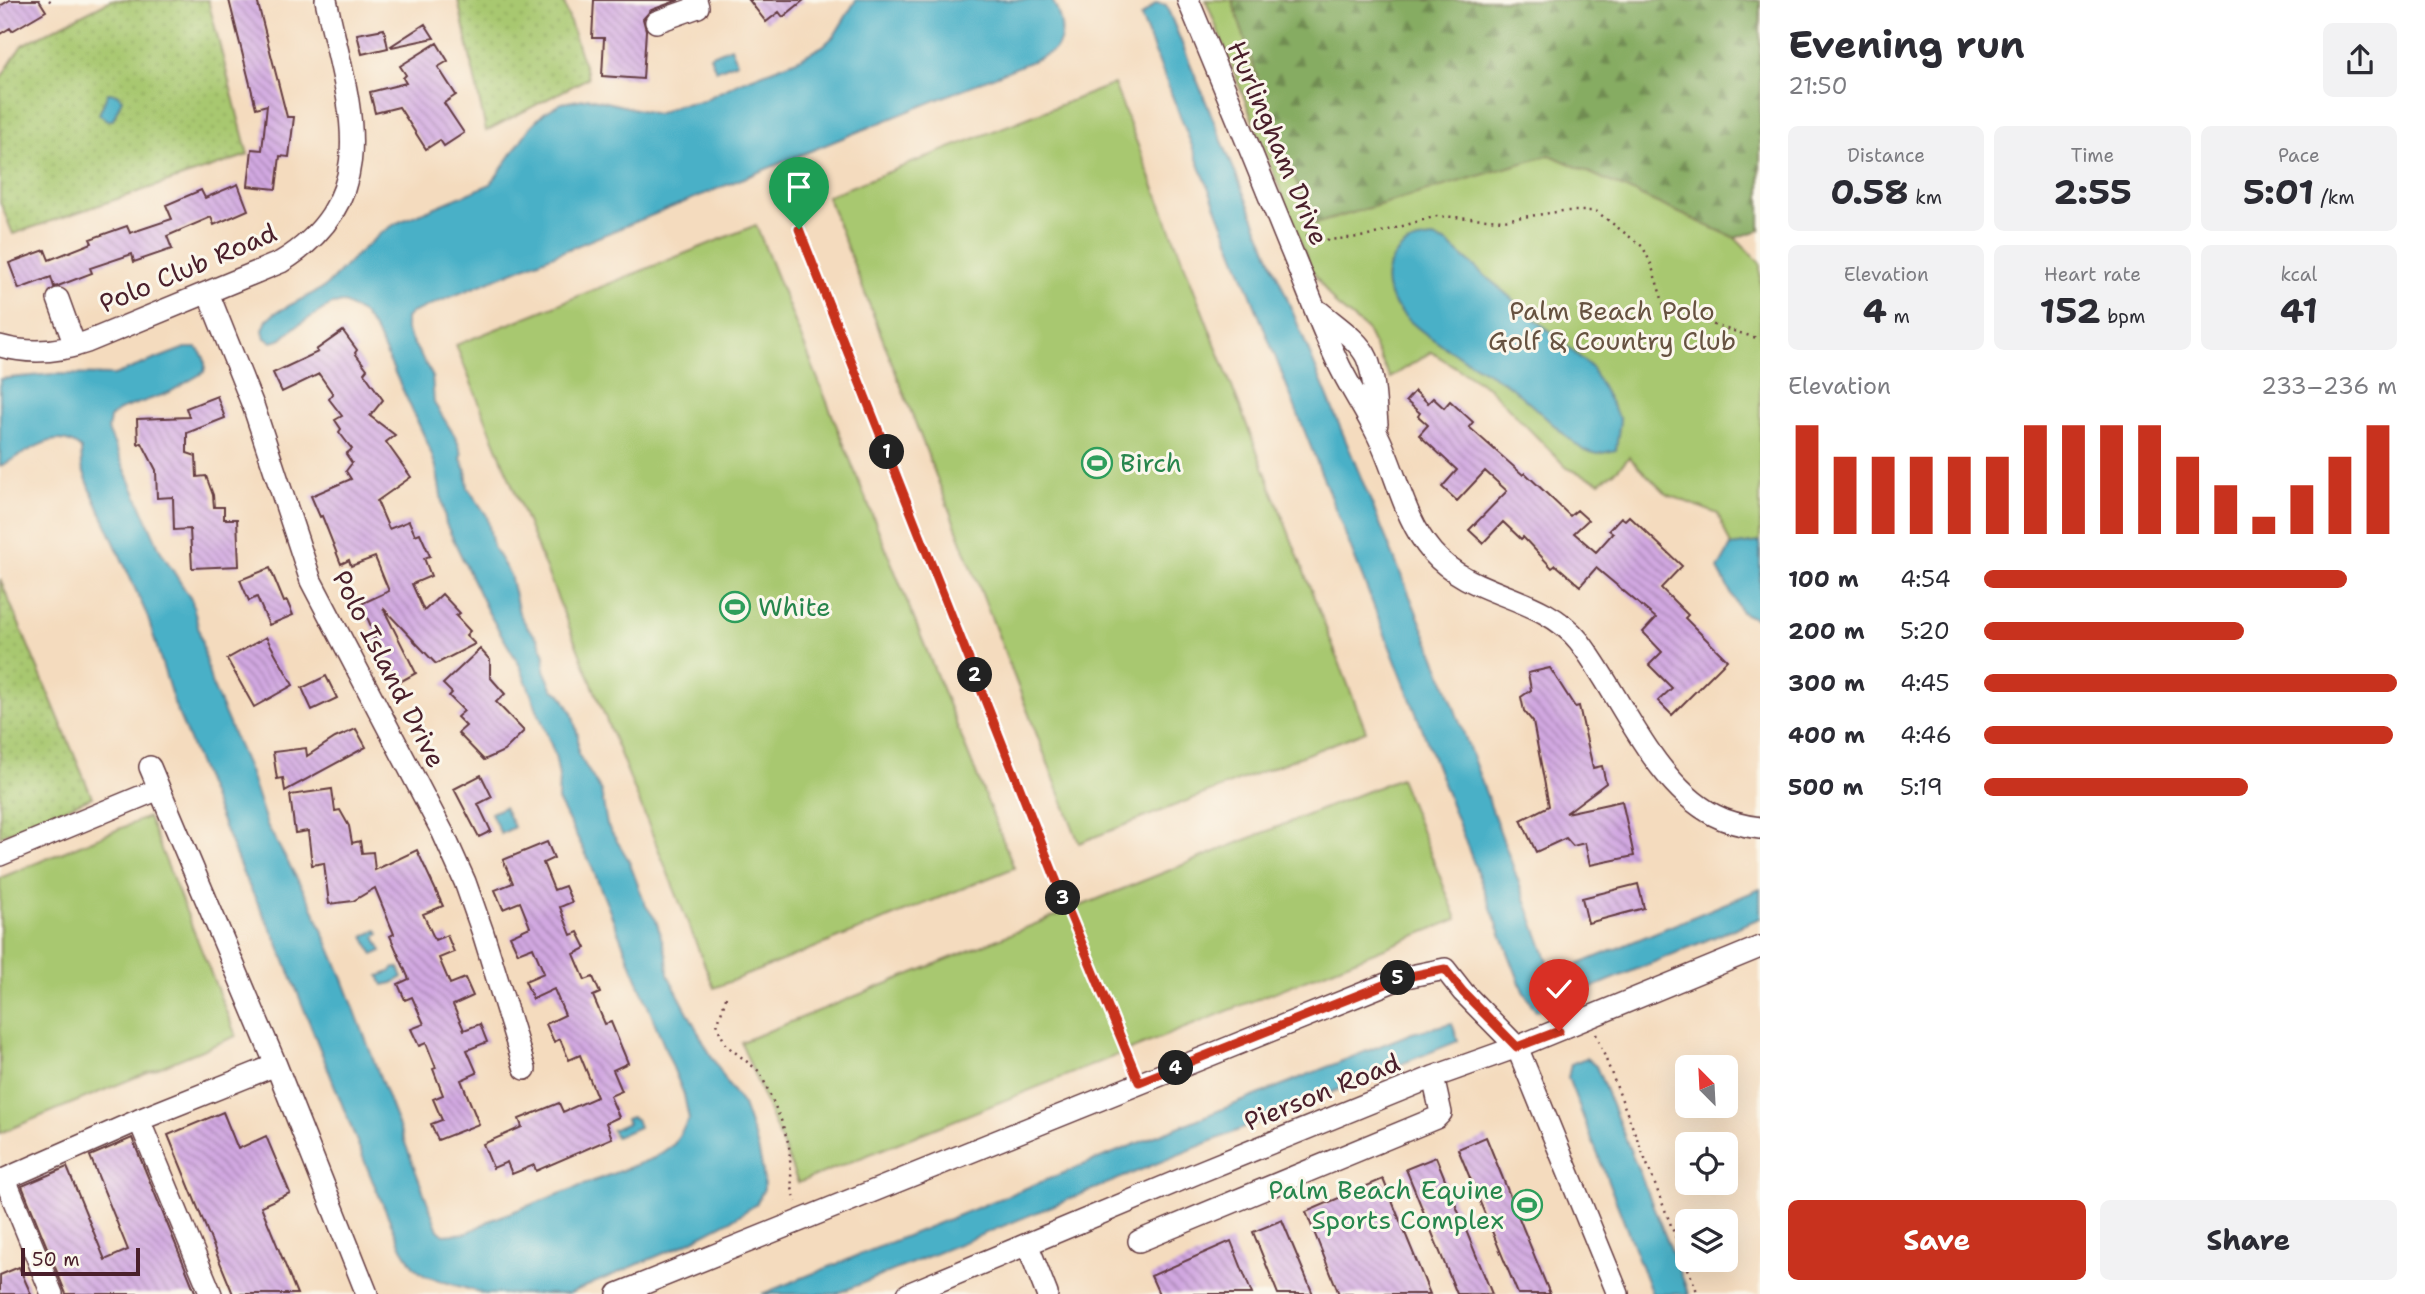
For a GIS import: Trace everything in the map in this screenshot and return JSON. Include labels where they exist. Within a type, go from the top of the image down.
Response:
[{"type":"street","name":"Polo Club Road","points":[[0,346],[32,351],[75,346],[281,262],[300,251],[324,228],[345,189],[352,156],[351,123],[326,0]]},
{"type":"street","name":"Hurlingham Drive","points":[[1188,0],[1340,366],[1377,433],[1417,530],[1432,552],[1470,582],[1531,606],[1563,625],[1580,643],[1634,729],[1684,792],[1716,816],[1740,825],[1760,828]]},
{"type":"street","points":[[656,22],[697,4]]},
{"type":"street","name":"Polo Island Drive","points":[[208,293],[254,408],[311,582],[443,833],[465,882],[525,1069]]},
{"type":"street","points":[[58,299],[75,346]]},
{"type":"street","points":[[150,767],[276,1065],[367,1294]]},
{"type":"street","points":[[0,855],[159,789]]},
{"type":"street","name":"Pierson Road","points":[[908,1294],[1197,1173],[1433,1077],[1590,1018],[1760,947]]},
{"type":"street","points":[[618,1294],[1401,978],[1445,969],[1463,992],[1517,1047],[1618,1294]]},
{"type":"street","points":[[52,1294],[5,1179],[139,1120],[276,1065]]},
{"type":"street","points":[[1139,1241],[1436,1118],[1441,1113],[1433,1077]]},
{"type":"street","points":[[139,1120],[211,1294]]},
{"type":"street","points":[[1028,1246],[1047,1294]]},
{"type":"path","points":[[50,0],[53,4]]},
{"type":"path","points":[[1300,234],[1329,240],[1368,236],[1437,216],[1503,220],[1563,211],[1596,211],[1643,247],[1664,305],[1674,313],[1760,339]]},
{"type":"path","points":[[799,229],[1062,895],[1139,1082]]},
{"type":"path","points":[[726,996],[717,1026],[726,1045],[760,1072],[789,1145],[792,1188],[800,1219]]},
{"type":"path","points":[[1590,1018],[1698,1294]]},
{"type":"green space","points":[[111,0],[208,0],[248,155],[13,234],[0,202],[0,79],[22,45]]},
{"type":"green space","points":[[458,0],[563,0],[588,78],[486,131]]},
{"type":"green space","name":"Palm Beach Polo Golf & Country Club","points":[[1206,0],[1232,0],[1276,136],[1315,224],[1550,155],[1735,238],[1760,263],[1760,542],[1731,546],[1718,514],[1666,494],[1629,457],[1600,482],[1567,468],[1489,388],[1431,352],[1390,378],[1366,329],[1336,305],[1311,269]]},
{"type":"green space","points":[[1232,0],[1760,0],[1760,230],[1735,238],[1550,155],[1315,224],[1276,136]]},
{"type":"green space","name":"Birch","points":[[1114,84],[1366,731],[1079,843],[827,196]]},
{"type":"green space","name":"White","points":[[756,225],[1014,868],[714,988],[456,345]]},
{"type":"green space","points":[[0,579],[92,797],[0,836]]},
{"type":"green space","points":[[1400,778],[1457,919],[798,1183],[741,1042]]},
{"type":"green space","points":[[148,817],[236,1036],[0,1133],[0,878]]},
{"type":"water","points":[[856,0],[1052,0],[1059,17],[1061,37],[1055,49],[1042,57],[411,313],[406,318],[406,331],[432,375],[434,403],[456,438],[462,454],[468,488],[487,516],[493,547],[510,575],[519,613],[538,639],[545,655],[544,670],[553,690],[561,694],[572,713],[578,736],[578,754],[601,791],[607,825],[628,859],[646,906],[656,920],[667,957],[668,975],[705,1045],[743,1105],[758,1148],[764,1189],[756,1204],[735,1218],[681,1246],[568,1294],[485,1294],[425,1276],[414,1267],[402,1248],[277,941],[244,876],[174,703],[147,615],[82,467],[81,449],[71,442],[51,441],[40,444],[0,466],[0,379],[53,374],[114,375],[185,348],[197,348],[203,356],[204,372],[168,393],[119,410],[110,418],[108,430],[160,550],[192,601],[211,682],[249,771],[267,825],[310,902],[341,974],[438,1230],[444,1235],[467,1233],[491,1220],[654,1158],[674,1144],[689,1119],[684,1095],[589,860],[558,800],[559,776],[555,755],[520,666],[487,610],[446,524],[436,467],[427,442],[376,332],[363,314],[344,303],[332,304],[295,327],[282,339],[272,342],[265,338],[263,330],[267,320],[275,313],[325,287],[381,233],[397,223],[491,184],[531,126],[544,113],[562,103],[589,98],[657,114],[677,105],[702,101],[823,46],[834,36]]},
{"type":"water","points":[[1156,3],[1166,5],[1440,669],[1553,975],[1760,889],[1760,918],[1536,1011],[1523,991],[1141,17]]},
{"type":"water","points":[[731,47],[737,62],[716,71],[710,56]]},
{"type":"water","points":[[108,93],[117,94],[122,99],[113,120],[107,120],[99,114]]},
{"type":"water","points":[[1433,238],[1447,243],[1591,367],[1620,420],[1616,450],[1598,454],[1583,450],[1505,383],[1448,349],[1407,318],[1393,301],[1386,283],[1390,264],[1398,251],[1407,244]]},
{"type":"water","points":[[1760,542],[1760,621],[1741,612],[1718,569],[1731,546]]},
{"type":"water","points":[[504,807],[514,827],[501,834],[491,813]]},
{"type":"water","points":[[377,930],[379,934],[375,937],[382,951],[373,955],[364,936]]},
{"type":"water","points":[[394,967],[399,968],[403,977],[383,985],[379,976],[390,972]]},
{"type":"water","points":[[1452,1023],[1458,1041],[836,1294],[762,1294],[1412,1033]]},
{"type":"water","points":[[1586,1058],[1596,1066],[1675,1260],[1675,1272],[1680,1272],[1689,1294],[1652,1294],[1568,1078],[1571,1064]]},
{"type":"water","points":[[626,1119],[636,1119],[639,1127],[616,1137],[612,1130],[628,1123]]},
{"type":"building","points":[[10,0],[39,0],[46,11],[12,31],[10,28],[0,34],[0,6]]},
{"type":"building","points":[[229,0],[257,0],[287,117],[294,117],[289,157],[280,156],[276,189],[248,186],[252,149],[262,150],[267,105],[256,108]]},
{"type":"building","points":[[594,0],[679,0],[651,10],[643,19],[646,30],[643,79],[602,76],[604,38],[592,38]]},
{"type":"building","points":[[749,0],[804,0],[783,17],[779,12],[766,22]]},
{"type":"building","points":[[425,24],[434,38],[391,46]]},
{"type":"building","points":[[384,29],[388,48],[362,54],[357,34]]},
{"type":"building","points":[[437,43],[448,61],[438,67],[456,95],[444,103],[464,133],[444,146],[440,140],[426,149],[399,107],[375,113],[370,92],[406,83],[403,78],[406,75],[400,66]]},
{"type":"building","points":[[238,184],[248,210],[214,225],[211,217],[167,236],[172,249],[134,262],[132,254],[90,268],[92,273],[58,286],[54,287],[51,277],[19,289],[9,263],[45,250],[49,260],[92,243],[90,239],[127,226],[130,233],[172,219],[166,205],[201,190],[205,198]]},
{"type":"building","points":[[343,331],[367,369],[364,373],[383,400],[370,416],[395,435],[386,442],[411,477],[377,501],[389,529],[409,521],[415,535],[420,533],[430,556],[424,558],[431,576],[412,584],[424,611],[442,594],[460,613],[456,616],[470,631],[466,635],[475,644],[436,664],[383,608],[416,673],[396,684],[373,638],[376,637],[361,604],[389,591],[375,557],[351,566],[349,560],[341,564],[311,496],[351,479],[346,471],[352,463],[346,454],[352,449],[339,432],[341,429],[335,420],[342,416],[329,399],[333,394],[319,374],[282,392],[273,373],[318,352],[316,350]]},
{"type":"building","points":[[1415,391],[1428,403],[1433,398],[1444,408],[1450,401],[1473,422],[1469,427],[1523,475],[1525,473],[1570,516],[1577,510],[1588,520],[1574,533],[1596,552],[1613,533],[1609,530],[1621,517],[1625,520],[1629,516],[1682,566],[1661,588],[1688,615],[1685,618],[1727,660],[1672,715],[1658,701],[1672,688],[1649,665],[1662,652],[1643,632],[1656,618],[1596,568],[1580,586],[1556,565],[1552,568],[1523,537],[1521,539],[1503,522],[1483,543],[1469,530],[1507,491],[1485,471],[1457,501],[1442,487],[1457,470],[1419,435],[1428,425],[1418,416],[1420,413],[1406,401]]},
{"type":"building","points":[[217,396],[225,418],[187,433],[187,453],[196,456],[197,477],[206,476],[214,507],[224,507],[224,519],[237,519],[239,566],[192,568],[190,529],[174,530],[173,497],[157,498],[156,470],[142,443],[138,444],[137,419],[189,417],[186,408]]},
{"type":"building","points":[[270,568],[284,602],[287,601],[293,615],[269,625],[257,597],[249,601],[240,580]]},
{"type":"building","points":[[266,637],[293,685],[254,707],[227,659]]},
{"type":"building","points":[[480,649],[490,660],[490,677],[505,694],[496,702],[524,731],[504,751],[484,760],[458,733],[466,726],[457,717],[464,711],[449,696],[452,693],[443,684]]},
{"type":"building","points":[[1550,668],[1575,707],[1579,706],[1593,768],[1602,766],[1606,783],[1566,813],[1622,801],[1634,856],[1590,865],[1585,843],[1573,846],[1566,838],[1536,852],[1521,820],[1549,806],[1533,722],[1524,711],[1521,697],[1531,690],[1528,673]]},
{"type":"building","points":[[326,676],[337,698],[312,710],[302,688]]},
{"type":"building","points":[[356,729],[366,747],[285,791],[283,778],[277,779],[273,752],[306,748],[307,756],[335,738]]},
{"type":"building","points":[[481,775],[492,797],[478,804],[491,831],[479,837],[454,789]]},
{"type":"building","points":[[332,789],[335,811],[340,810],[349,826],[352,843],[360,841],[362,853],[373,852],[375,870],[417,850],[443,906],[423,914],[435,940],[447,935],[454,952],[439,958],[450,984],[465,978],[473,996],[453,1005],[464,1030],[480,1024],[487,1042],[467,1050],[477,1073],[461,1080],[479,1124],[438,1140],[431,1124],[442,1120],[433,1099],[443,1095],[426,1043],[419,1046],[411,1029],[424,1024],[412,997],[405,1000],[398,984],[409,979],[390,936],[394,934],[375,888],[353,901],[329,904],[324,863],[312,865],[308,831],[295,833],[290,795]]},
{"type":"building","points":[[547,842],[554,858],[543,863],[554,890],[565,886],[572,902],[560,907],[571,935],[578,932],[586,948],[574,954],[585,980],[593,977],[600,993],[593,996],[605,1024],[611,1022],[628,1063],[613,1070],[622,1091],[610,1096],[619,1117],[606,1123],[612,1138],[536,1171],[534,1165],[512,1174],[507,1162],[493,1168],[483,1144],[522,1127],[519,1119],[559,1103],[563,1112],[597,1097],[580,1055],[569,1060],[560,1039],[554,1042],[546,1024],[565,1015],[554,989],[533,999],[525,981],[544,973],[533,947],[518,953],[510,936],[530,927],[520,902],[503,909],[495,890],[513,883],[503,860]]},
{"type":"building","points":[[1638,884],[1644,908],[1588,923],[1582,898]]},
{"type":"building","points":[[223,1112],[238,1149],[266,1136],[290,1193],[261,1206],[297,1294],[233,1294],[168,1135]]},
{"type":"building","points":[[1486,1137],[1550,1294],[1518,1294],[1458,1149]]},
{"type":"building","points":[[132,1138],[196,1294],[66,1294],[22,1186],[67,1167],[105,1260],[128,1250],[90,1156]]},
{"type":"building","points":[[1436,1157],[1492,1294],[1457,1294],[1406,1169]]},
{"type":"building","points":[[1383,1179],[1430,1294],[1339,1294],[1306,1212]]},
{"type":"building","points":[[1282,1220],[1313,1294],[1278,1294],[1253,1232]]},
{"type":"building","points":[[1231,1241],[1252,1294],[1159,1294],[1151,1276]]},
{"type":"building","points":[[19,1267],[31,1294],[0,1294],[0,1275]]},
{"type":"place","name":"Birch","points":[[1097,463]]},
{"type":"place","name":"White","points":[[735,607]]},
{"type":"place","name":"Palm Beach Equine Sports Complex","points":[[1527,1205]]},
{"type":"route","points":[[799,229],[1062,895],[1139,1082],[1401,978],[1445,969],[1463,992],[1517,1047],[1559,1031]]}]
